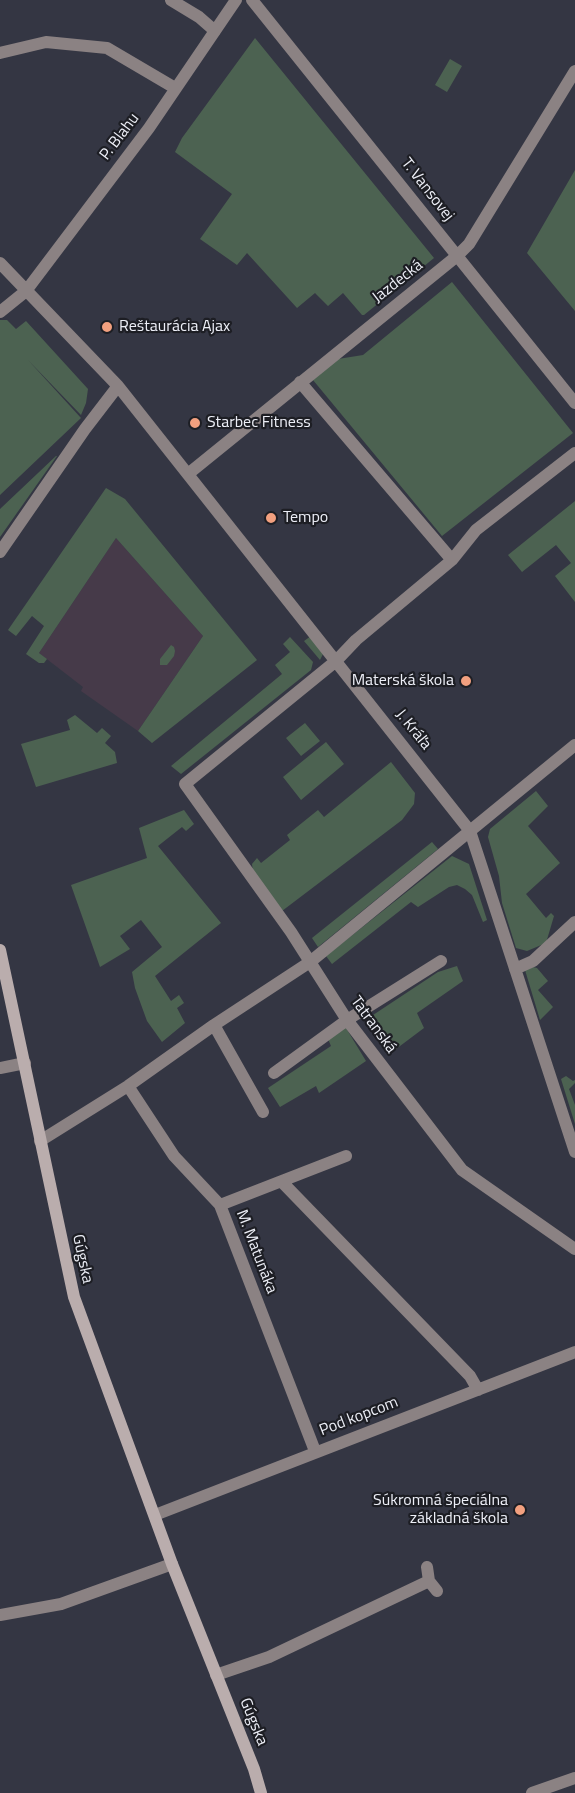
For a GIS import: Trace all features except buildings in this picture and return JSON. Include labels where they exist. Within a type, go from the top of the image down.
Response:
[{"type":"main road","name":"Gúgska","points":[[0,950],[74,1297],[172,1564],[254,1770],[261,1793]]},
{"type":"street","points":[[171,0],[199,17],[215,31]]},
{"type":"street","name":"P. Blahu","points":[[0,312],[26,291],[149,128],[236,0]]},
{"type":"street","name":"T. Vansovej","points":[[252,0],[575,403]]},
{"type":"street","points":[[0,52],[46,42],[108,48],[175,88]]},
{"type":"street","name":"Jazdecká","points":[[188,474],[458,256],[469,244],[575,70]]},
{"type":"street","name":"J. Kráľa","points":[[0,263],[118,386],[470,831],[575,1152]]},
{"type":"street","points":[[300,382],[452,560]]},
{"type":"street","points":[[0,552],[85,429],[118,386]]},
{"type":"street","points":[[336,661],[356,640],[452,560],[476,530],[575,453]]},
{"type":"street","name":"Tatranská","points":[[336,661],[185,784],[310,962],[347,1020],[462,1170],[574,1248]]},
{"type":"street","points":[[40,1142],[128,1086],[214,1025],[310,962],[575,745]]},
{"type":"street","points":[[514,969],[533,961],[575,922]]},
{"type":"street","points":[[274,1073],[347,1020],[441,961]]},
{"type":"street","points":[[214,1025],[263,1112]]},
{"type":"street","points":[[0,1068],[25,1063]]},
{"type":"street","name":"M. Matunáka","points":[[128,1086],[174,1156],[220,1205],[315,1451]]},
{"type":"street","points":[[220,1205],[346,1156]]},
{"type":"street","points":[[282,1182],[470,1376],[478,1390]]},
{"type":"street","name":"Pod kopcom","points":[[154,1515],[575,1352]]},
{"type":"street","points":[[0,1615],[61,1604],[172,1564]]},
{"type":"street","points":[[427,1567],[429,1581],[437,1591]]},
{"type":"street","points":[[216,1675],[269,1657],[429,1581]]},
{"type":"street","points":[[532,1793],[575,1778]]},
{"type":"shaded area","points":[[116,538],[203,636],[138,731],[81,691],[83,687],[39,653]]},
{"type":"green space","points":[[255,38],[434,258],[364,315],[343,293],[328,306],[315,293],[297,308],[247,253],[237,265],[200,239],[232,194],[175,152],[182,138]]},
{"type":"green space","points":[[450,59],[462,66],[447,92],[435,85]]},
{"type":"green space","points":[[575,170],[575,311],[527,253]]},
{"type":"green space","points":[[452,282],[573,433],[442,536],[313,380],[338,359],[363,355]]},
{"type":"green space","points":[[0,320],[7,320],[16,329],[26,321],[88,389],[81,415],[28,360],[81,418],[0,495]]},
{"type":"green space","points":[[57,456],[0,537],[0,509]]},
{"type":"green space","points":[[106,488],[125,499],[257,660],[152,743],[138,731],[203,636],[116,538],[39,653],[47,659],[44,663],[39,663],[26,654],[44,626],[32,616],[16,636],[8,630]]},
{"type":"green space","points":[[575,501],[575,602],[555,576],[571,563],[556,545],[522,572],[508,555]]},
{"type":"green space","points":[[311,636],[324,652],[320,660],[304,641]]},
{"type":"green space","points":[[290,637],[313,662],[311,670],[181,774],[171,766],[282,674],[275,665],[290,652],[283,644]]},
{"type":"green space","points":[[171,645],[174,647],[174,656],[167,665],[160,665],[160,659]]},
{"type":"green space","points":[[75,715],[97,733],[102,728],[111,736],[105,743],[115,752],[117,763],[36,787],[21,744],[70,730],[67,720]]},
{"type":"green space","points":[[305,723],[320,741],[301,756],[286,738]]},
{"type":"green space","points":[[326,742],[344,764],[301,800],[283,777]]},
{"type":"green space","points":[[391,762],[415,793],[414,804],[402,820],[282,911],[253,872],[252,864],[257,858],[261,863],[290,840],[287,835],[318,810],[324,817]]},
{"type":"green space","points":[[536,791],[548,806],[528,826],[560,863],[526,894],[546,918],[551,913],[554,916],[546,943],[527,951],[516,948],[502,903],[499,876],[488,837],[490,829]]},
{"type":"green space","points":[[184,810],[194,824],[186,831],[182,827],[158,846],[221,923],[155,976],[171,1001],[179,995],[184,1003],[177,1008],[185,1023],[162,1042],[147,1021],[135,988],[132,972],[162,947],[141,920],[120,936],[130,949],[100,967],[71,885],[147,858],[139,828]]},
{"type":"green space","points":[[432,842],[438,849],[318,947],[312,938]]},
{"type":"green space","points":[[452,856],[469,864],[487,920],[483,922],[472,895],[457,885],[449,887],[418,907],[411,902],[332,964],[326,956]]},
{"type":"green space","points":[[457,966],[463,981],[417,1013],[424,1028],[388,1055],[367,1019],[438,972]]},
{"type":"green space","points":[[537,968],[548,981],[538,990],[553,1007],[540,1020],[525,970]]},
{"type":"green space","points":[[346,1028],[366,1061],[319,1093],[316,1086],[280,1107],[268,1088],[331,1046],[328,1039]]},
{"type":"green space","points":[[566,1076],[575,1080],[569,1089],[575,1105],[575,1124],[561,1079]]},
{"type":"place","name":"Reštaurácia Ajax","points":[[107,327]]},
{"type":"place","name":"Starbec Fitness","points":[[195,423]]},
{"type":"place","name":"Tempo","points":[[271,518]]},
{"type":"place","name":"Materská škola","points":[[466,681]]},
{"type":"place","name":"Súkromná špeciálna základná škola","points":[[520,1510]]}]
